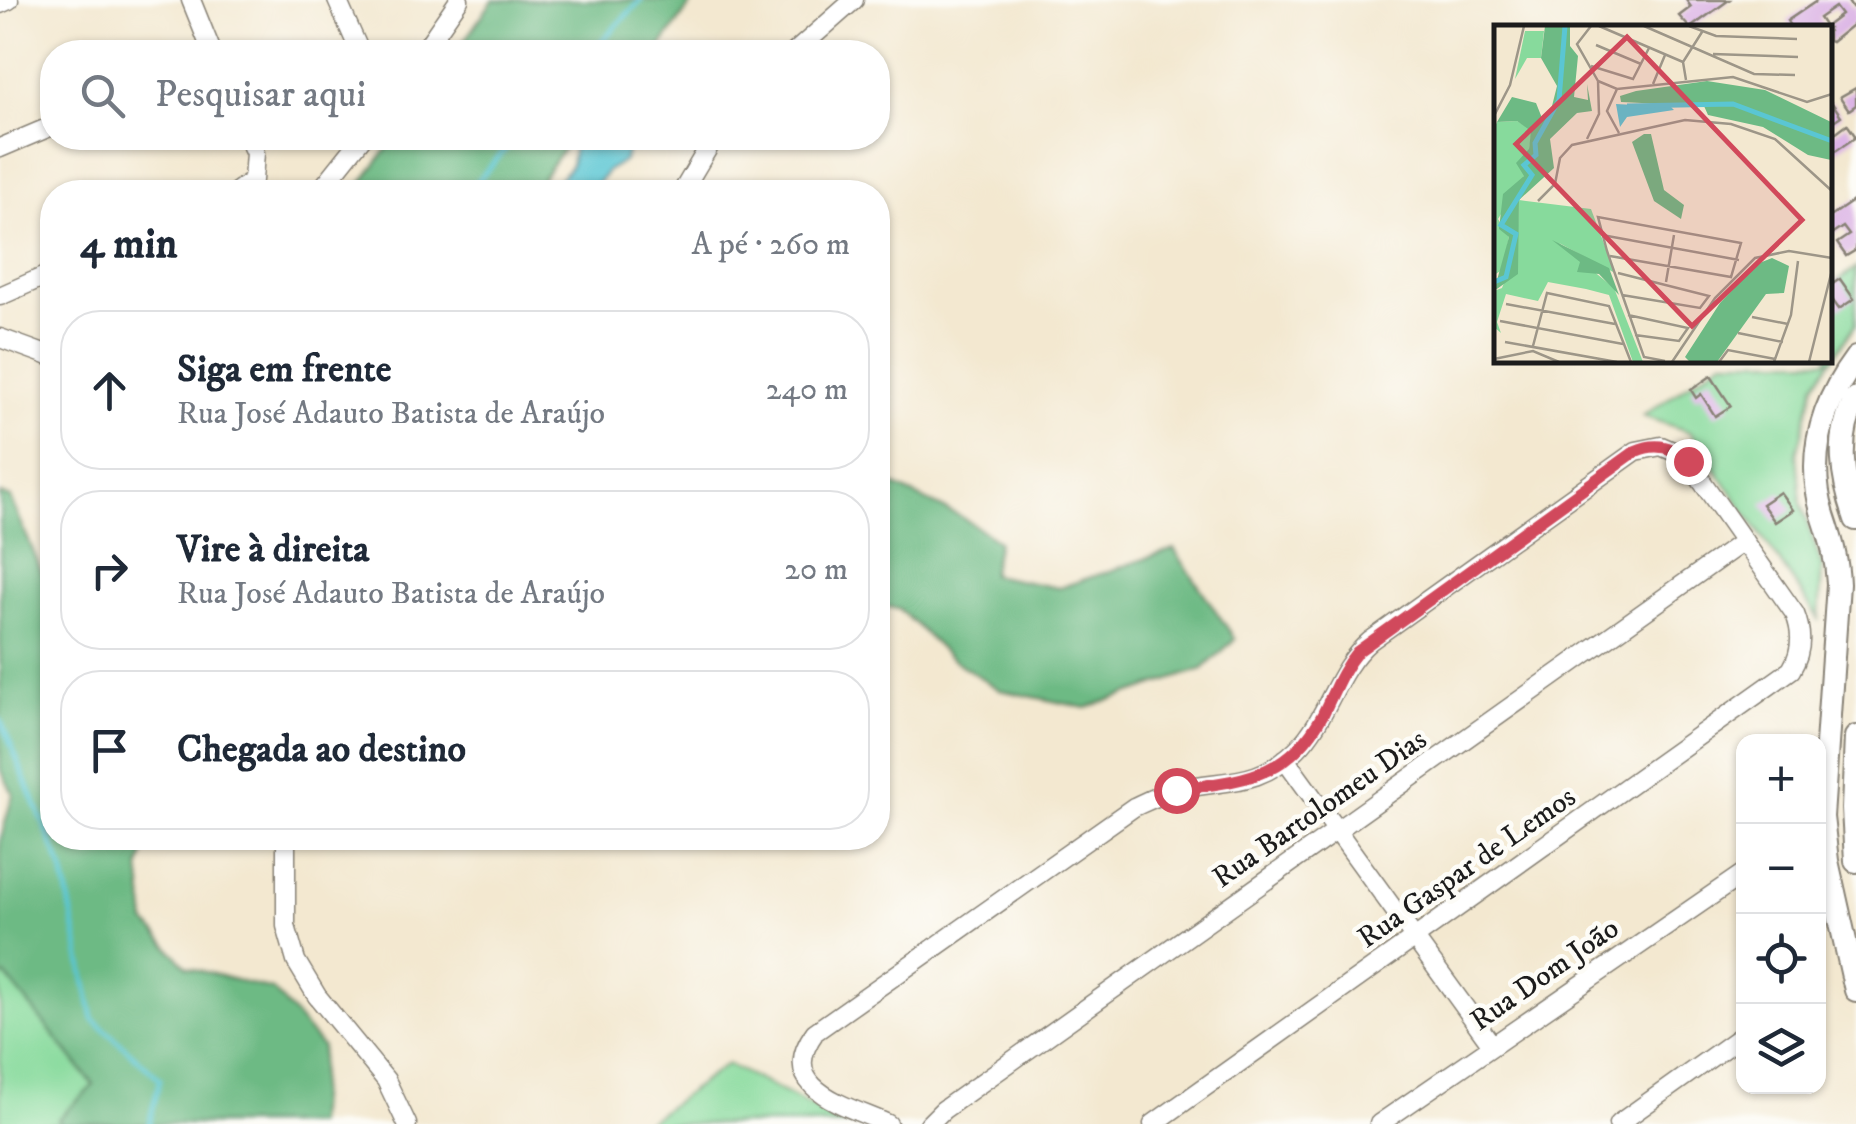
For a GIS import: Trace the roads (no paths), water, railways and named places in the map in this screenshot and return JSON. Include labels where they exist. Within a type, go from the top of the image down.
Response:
[{"type":"main road","points":[[1856,358],[1832,394],[1822,418],[1815,468],[1818,494],[1838,560],[1822,817],[1827,862],[1856,990]]},
{"type":"main road","points":[[1856,399],[1844,425],[1842,444],[1845,485],[1856,519]]},
{"type":"main road","points":[[1856,737],[1856,862]]},
{"type":"street","points":[[0,4],[9,0]]},
{"type":"street","points":[[191,0],[207,40]]},
{"type":"street","points":[[337,0],[355,40]]},
{"type":"street","points":[[431,40],[459,0]]},
{"type":"street","points":[[809,40],[854,0]]},
{"type":"street","points":[[0,148],[40,131]]},
{"type":"street","points":[[253,180],[254,150]]},
{"type":"street","points":[[328,180],[352,150]]},
{"type":"street","points":[[689,180],[707,150]]},
{"type":"street","points":[[0,296],[40,278]]},
{"type":"street","points":[[0,338],[40,350]]},
{"type":"street","points":[[888,1124],[824,1094],[806,1081],[800,1064],[805,1046],[815,1032],[1134,808],[1176,790],[1241,781],[1285,759],[1312,732],[1347,664],[1370,641],[1636,451],[1648,446],[1667,447],[1688,461],[1744,541]]},
{"type":"street","name":"Rua Gaspar de Lemos","points":[[1153,1124],[1786,677],[1796,663],[1800,630],[1795,614],[1744,541]]},
{"type":"street","name":"Rua Bartolomeu Dias","points":[[929,1124],[943,1110],[1744,541]]},
{"type":"street","points":[[1285,759],[1492,1046]]},
{"type":"street","points":[[286,850],[286,926],[296,960],[316,996],[386,1080],[407,1124]]},
{"type":"street","name":"Rua Dom João","points":[[1379,1124],[1736,878]]},
{"type":"street","points":[[1618,1124],[1736,1040]]},
{"type":"water","points":[[573,150],[627,150],[625,160],[600,180],[558,180],[571,165]]},
{"type":"waterway","points":[[603,40],[641,0]]},
{"type":"waterway","points":[[478,180],[505,150]]},
{"type":"waterway","points":[[0,719],[40,815]]},
{"type":"waterway","points":[[55,850],[63,870],[93,1019],[160,1079],[149,1124]]}]
